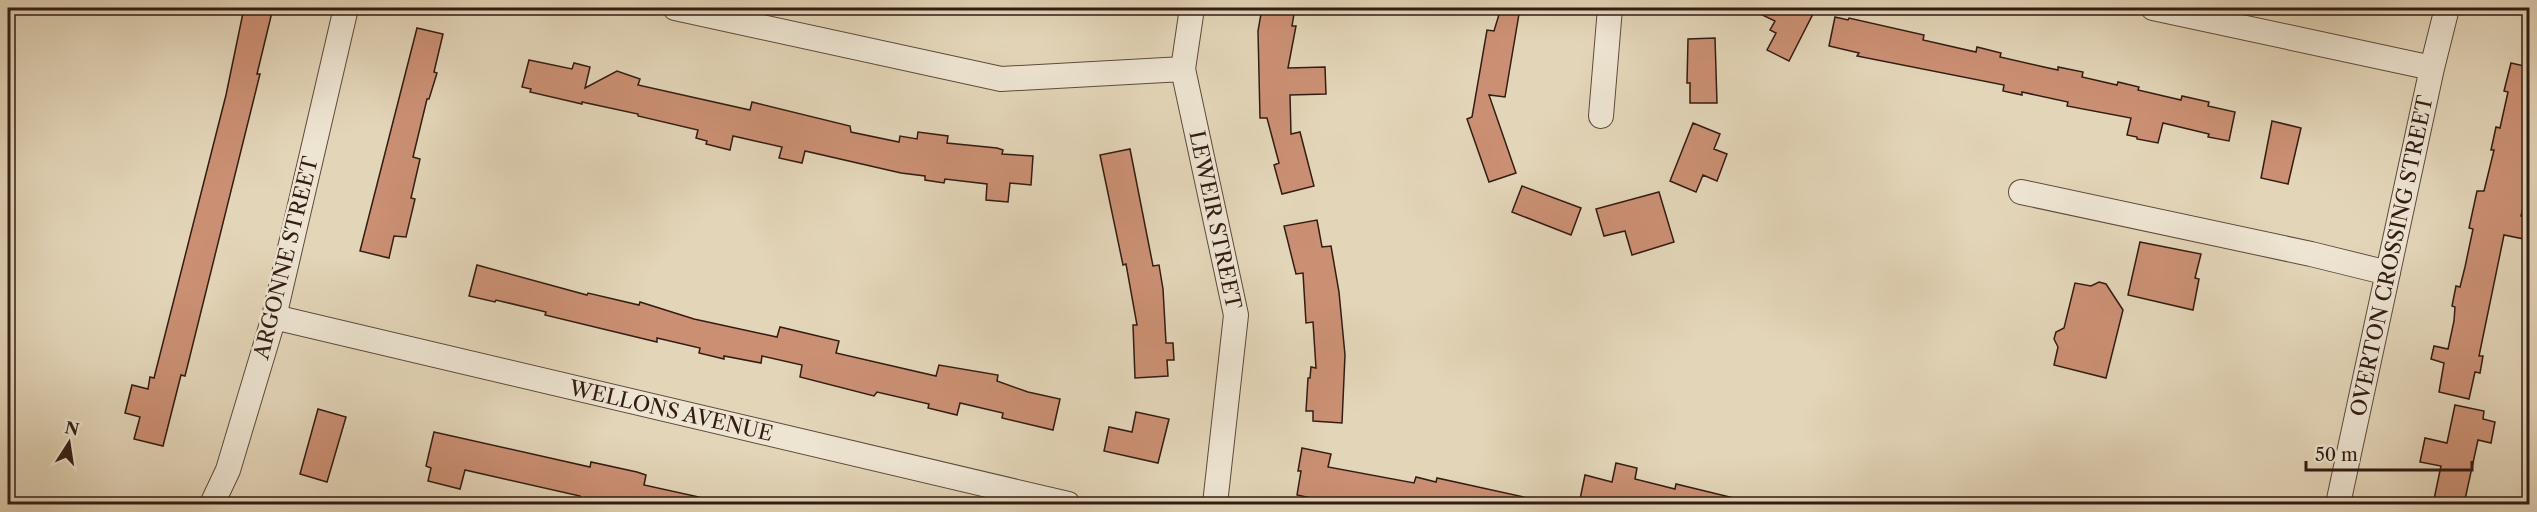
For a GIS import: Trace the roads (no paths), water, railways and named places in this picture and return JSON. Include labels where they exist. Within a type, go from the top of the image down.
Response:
[{"type":"street","name":"ARGONNE STREET","points":[[212,504],[228,470],[274,316],[346,8]]},
{"type":"street","points":[[675,8],[1000,79],[1183,69]]},
{"type":"street","name":"LEWEIR STREET","points":[[1192,8],[1183,69],[1236,315],[1215,504]]},
{"type":"street","points":[[1601,116],[1610,8]]},
{"type":"street","points":[[2153,8],[2432,69]]},
{"type":"street","name":"OVERTON CROSSING STREET","points":[[2338,504],[2432,69],[2448,8]]},
{"type":"street","points":[[2021,192],[2312,254],[2388,273]]},
{"type":"street","name":"WELLONS AVENUE","points":[[274,316],[1068,504]]}]
